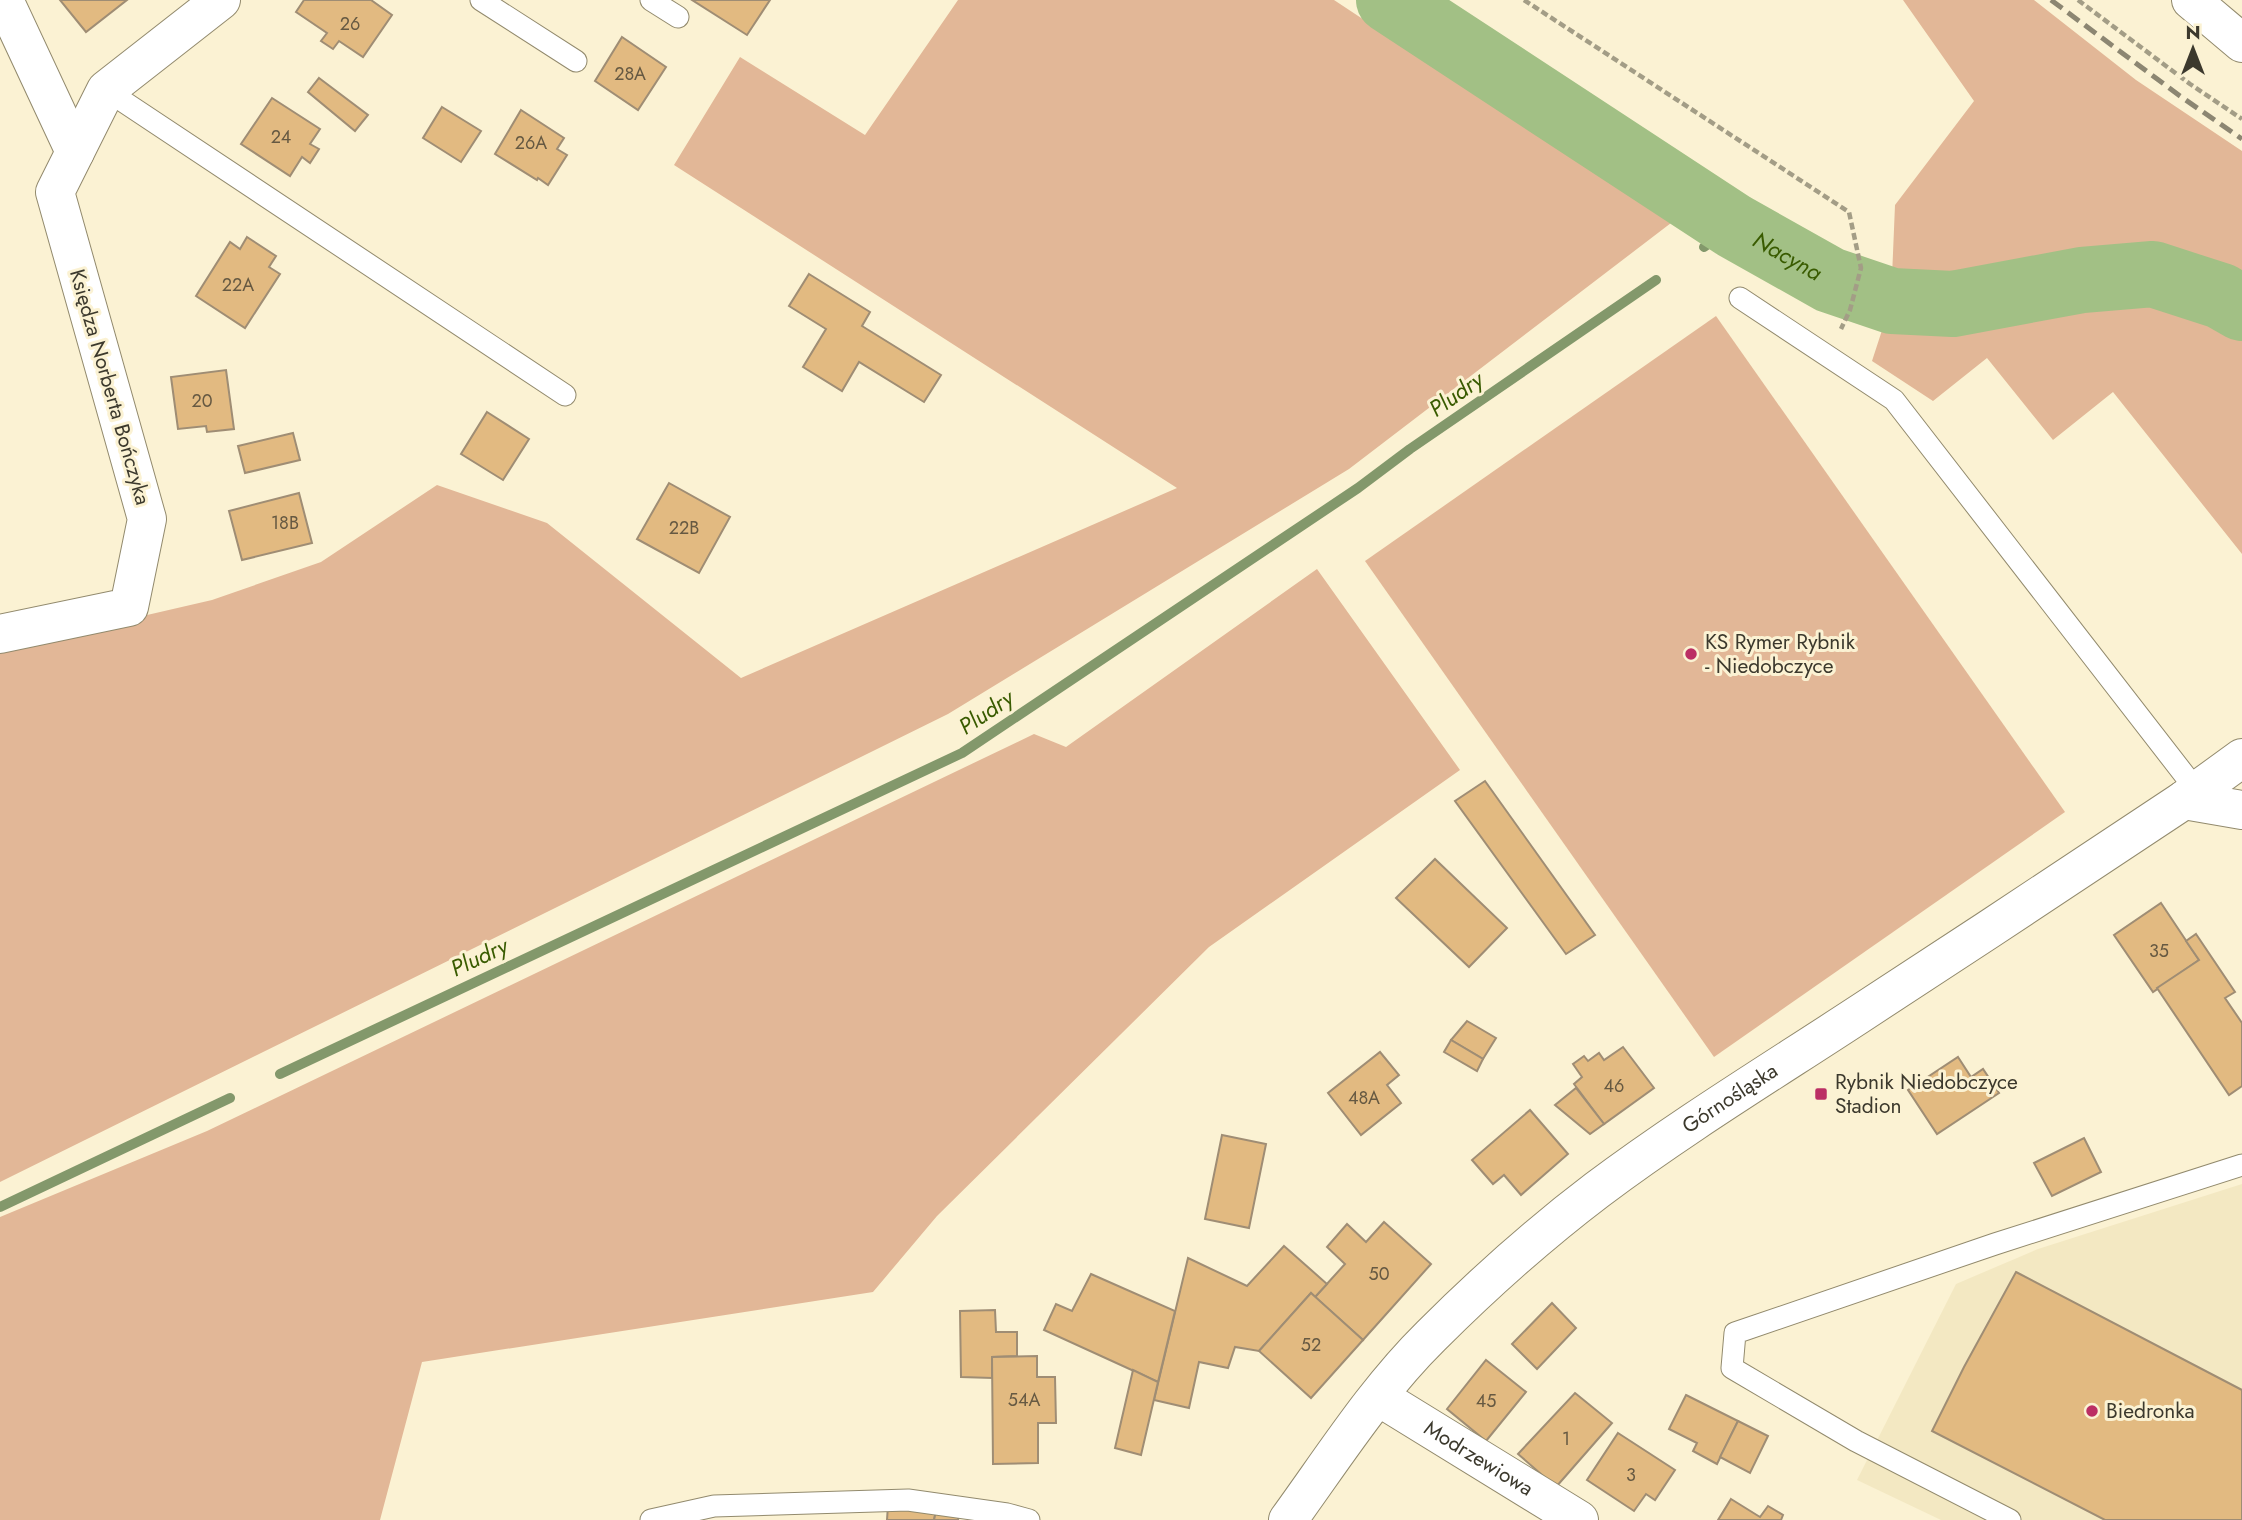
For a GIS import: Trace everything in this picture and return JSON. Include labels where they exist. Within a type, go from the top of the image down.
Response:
[{"type":"street","points":[[4,0],[75,152]]},
{"type":"street","name":"Księdza Norberta Bończyka","points":[[0,634],[129,607],[147,520],[55,192],[106,90],[221,0]]},
{"type":"street","points":[[2191,0],[2242,43]]},
{"type":"street","name":"Górnośląska","points":[[1288,1520],[1378,1397],[1429,1338],[1516,1257],[1596,1191],[1784,1063],[2191,796],[2242,758]]},
{"type":"street","points":[[2191,796],[2242,810]]},
{"type":"street","name":"Modrzewiowa","points":[[1378,1397],[1579,1520]]},
{"type":"lane","points":[[481,0],[576,61]]},
{"type":"lane","points":[[652,0],[678,17]]},
{"type":"lane","points":[[106,90],[565,395]]},
{"type":"lane","points":[[1740,298],[1894,400],[2191,796]]},
{"type":"lane","points":[[2010,1520],[1856,1441],[1732,1368],[1735,1333],[1995,1244],[2242,1165]]},
{"type":"lane","points":[[651,1520],[714,1506],[908,1500],[1007,1514],[1029,1520]]},
{"type":"path","points":[[1524,0],[1849,212],[1861,268],[1850,310]]},
{"type":"path","points":[[2078,0],[2190,84],[2242,119]]},
{"type":"shaded area","points":[[958,0],[1334,0],[1671,223],[1349,469],[948,714],[0,1182],[0,649],[212,600],[321,562],[437,485],[547,523],[741,678],[1177,488],[674,165],[740,57],[865,135]]},
{"type":"shaded area","points":[[1903,0],[2034,0],[2136,80],[2242,151],[2242,285],[2164,261],[1950,286],[1892,277],[1895,205],[1974,101]]},
{"type":"shaded area","points":[[2156,287],[2242,325],[2242,554],[2113,392],[2053,440],[1987,358],[1933,401],[1872,361],[1886,318],[1950,319]]},
{"type":"shaded area","name":"KS Rymer Rybnik - Niedobczyce","points":[[1716,316],[2065,812],[1714,1057],[1365,561]]},
{"type":"shaded area","points":[[1317,569],[1460,770],[1209,947],[937,1216],[873,1292],[422,1362],[380,1520],[0,1520],[0,1217],[207,1131],[1034,734],[1066,747]]},
{"type":"shaded area","points":[[2242,1184],[2242,1520],[1941,1520],[1857,1480],[1956,1284],[2038,1249]]},
{"type":"building","points":[[60,0],[127,0],[86,32]]},
{"type":"building","points":[[304,0],[371,0],[392,15],[363,57],[339,41],[333,49],[321,41],[327,33],[296,12]]},
{"type":"building","points":[[692,0],[770,0],[747,35]]},
{"type":"building","points":[[622,37],[666,67],[638,110],[595,81]]},
{"type":"building","points":[[319,78],[368,115],[355,131],[308,92]]},
{"type":"building","points":[[272,98],[320,129],[310,144],[319,149],[310,163],[302,157],[290,176],[241,144]]},
{"type":"building","points":[[442,107],[481,131],[461,162],[423,138]]},
{"type":"building","points":[[521,110],[564,138],[557,149],[567,155],[548,185],[495,154]]},
{"type":"building","points":[[247,237],[276,256],[269,267],[280,274],[245,328],[196,296],[230,242],[240,249]]},
{"type":"building","points":[[809,274],[870,312],[862,326],[941,375],[924,402],[859,362],[842,391],[803,367],[826,329],[789,306]]},
{"type":"building","points":[[226,370],[234,429],[207,432],[206,426],[178,429],[171,377]]},
{"type":"building","points":[[487,412],[529,439],[503,480],[461,454]]},
{"type":"building","points":[[293,433],[300,460],[245,473],[238,446]]},
{"type":"building","points":[[669,483],[730,517],[699,573],[637,539]]},
{"type":"building","points":[[299,493],[312,543],[242,560],[229,511]]},
{"type":"building","points":[[1485,781],[1595,935],[1566,954],[1455,801]]},
{"type":"building","points":[[1435,859],[1507,928],[1469,967],[1396,898]]},
{"type":"building","points":[[2161,903],[2199,960],[2153,992],[2114,935]]},
{"type":"building","points":[[2196,934],[2235,992],[2225,998],[2242,1023],[2242,1086],[2229,1095],[2157,988],[2199,960],[2186,941]]},
{"type":"building","points":[[1467,1021],[1496,1038],[1483,1059],[1451,1040]]},
{"type":"building","points":[[1451,1040],[1483,1059],[1477,1071],[1444,1052]]},
{"type":"building","points":[[1623,1047],[1654,1088],[1604,1124],[1574,1084],[1582,1077],[1573,1064],[1584,1056],[1588,1061],[1599,1053],[1604,1060]]},
{"type":"building","points":[[1380,1052],[1399,1075],[1387,1085],[1401,1103],[1361,1135],[1328,1093]]},
{"type":"building","points":[[1958,1057],[1971,1077],[1983,1069],[1999,1093],[1937,1134],[1908,1090]]},
{"type":"building","points":[[1576,1088],[1604,1124],[1590,1134],[1555,1105]]},
{"type":"building","points":[[1530,1110],[1568,1154],[1521,1195],[1504,1175],[1493,1184],[1472,1160]]},
{"type":"building","points":[[1222,1135],[1266,1144],[1249,1228],[1205,1219]]},
{"type":"building","points":[[2084,1138],[2101,1172],[2052,1196],[2034,1163]]},
{"type":"building","points":[[1384,1222],[1431,1264],[1363,1340],[1315,1297],[1345,1264],[1327,1247],[1347,1224],[1366,1242]]},
{"type":"building","points":[[1284,1246],[1327,1284],[1315,1297],[1311,1293],[1259,1351],[1235,1347],[1228,1368],[1199,1362],[1189,1408],[1154,1400],[1188,1258],[1247,1286]]},
{"type":"building","name":"Biedronka","points":[[2016,1272],[2242,1390],[2242,1520],[2105,1520],[1932,1431]]},
{"type":"building","points":[[1091,1274],[1175,1311],[1158,1382],[1044,1330],[1056,1304],[1072,1311]]},
{"type":"building","points":[[1311,1293],[1363,1340],[1311,1398],[1259,1351]]},
{"type":"building","points":[[1552,1303],[1576,1328],[1537,1369],[1512,1344]]},
{"type":"building","points":[[995,1310],[996,1332],[1017,1332],[1017,1356],[992,1357],[992,1378],[961,1377],[960,1311]]},
{"type":"building","points":[[1037,1356],[1037,1377],[1055,1377],[1056,1423],[1038,1423],[1038,1463],[993,1464],[992,1357]]},
{"type":"building","points":[[1486,1360],[1526,1392],[1486,1441],[1447,1409]]},
{"type":"building","points":[[1133,1370],[1158,1382],[1141,1455],[1115,1448]]},
{"type":"building","points":[[1575,1393],[1612,1423],[1556,1487],[1518,1454]]},
{"type":"building","points":[[1686,1395],[1738,1421],[1717,1464],[1693,1451],[1697,1443],[1669,1429]]},
{"type":"building","points":[[1738,1421],[1768,1436],[1750,1473],[1720,1457]]},
{"type":"building","points":[[1618,1433],[1675,1470],[1655,1500],[1646,1494],[1634,1511],[1587,1480]]},
{"type":"building","points":[[1731,1499],[1760,1517],[1768,1506],[1783,1515],[1781,1520],[1718,1520]]},
{"type":"building","points":[[888,1505],[936,1511],[934,1520],[887,1520]]},
{"type":"building","points":[[936,1511],[959,1514],[958,1520],[934,1520]]},
{"type":"waterway","name":"Nacyna","points":[[1389,0],[1734,226],[1830,280],[1892,301],[1953,304],[2082,280],[2153,274],[2221,296],[2242,308]]},
{"type":"waterway","name":"Pludry","points":[[1704,247],[1734,226]]},
{"type":"waterway","name":"Pludry","points":[[280,1074],[962,753],[1358,488],[1410,449],[1656,280]]},
{"type":"waterway","name":"Pludry","points":[[0,1207],[230,1098]]},
{"type":"railway","points":[[2051,0],[2242,139]]},
{"type":"place","name":"KS Rymer Rybnik - Niedobczyce","points":[[1691,654]]},
{"type":"place","name":"Rybnik Niedobczyce Stadion","points":[[1821,1094]]},
{"type":"place","name":"Biedronka","points":[[2092,1411]]}]
